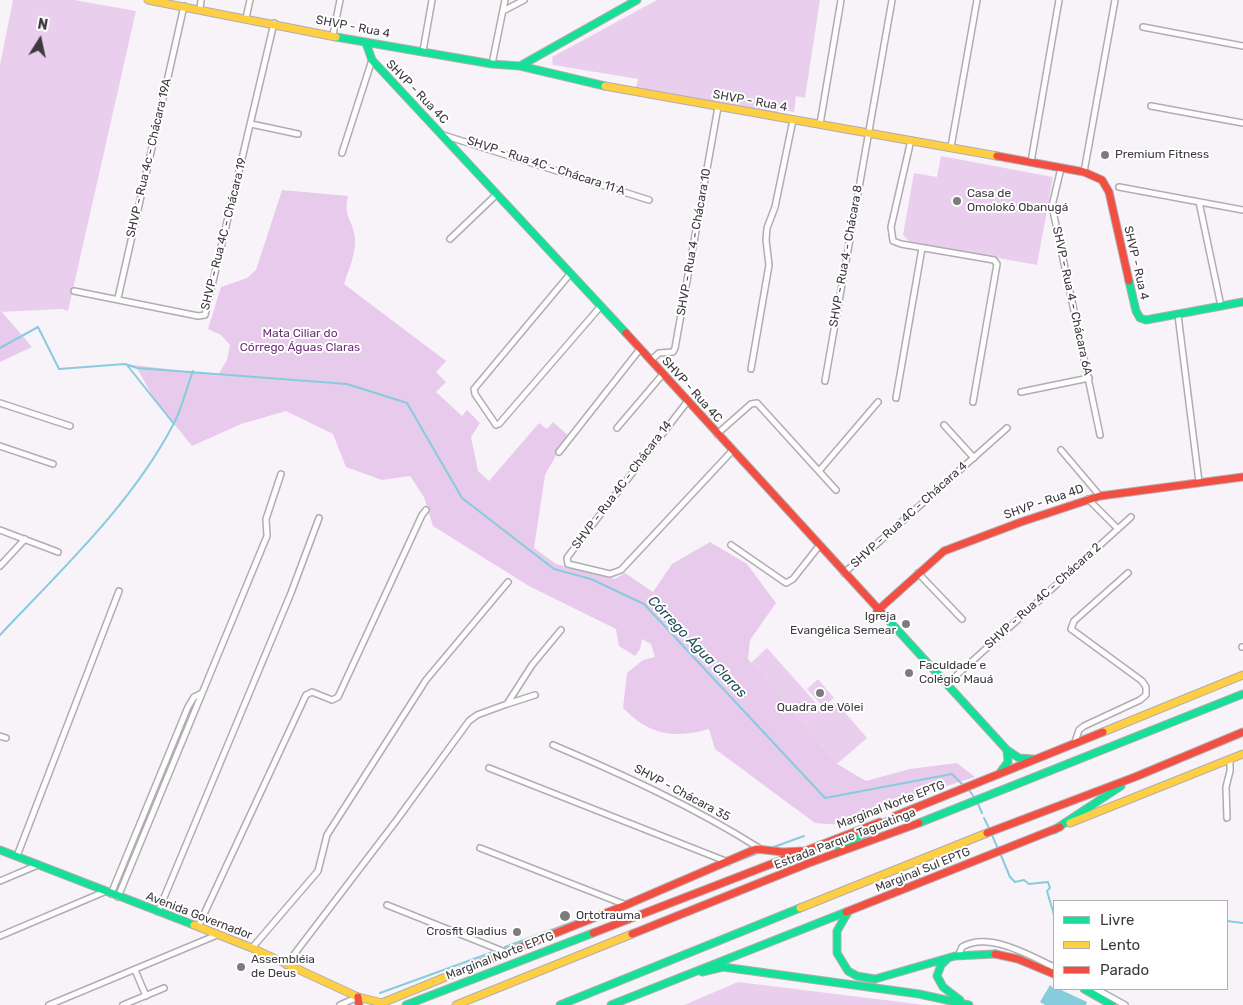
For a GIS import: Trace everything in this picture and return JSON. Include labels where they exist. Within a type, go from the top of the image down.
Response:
[{"type":"main road","name":"SHVP - Rua 4","points":[[148,0],[274,23],[366,43],[492,64],[520,66],[617,89],[869,132],[1084,172],[1102,180],[1109,192],[1138,315],[1146,320],[1243,302]]},
{"type":"main road","points":[[520,66],[637,0]]},
{"type":"main road","name":"SHVP - Rua 4C","points":[[366,43],[372,60],[1007,750],[1019,758],[1035,758]]},
{"type":"main road","name":"SHVP - Rua 4D","points":[[877,610],[938,555],[951,548],[1100,496],[1243,477]]},
{"type":"main road","name":"Marginal Norte EPTG","points":[[406,1005],[899,815],[1243,674]]},
{"type":"main road","name":"Estrada Parque Taguatinga","points":[[456,1005],[809,863],[968,805],[1243,694]]},
{"type":"main road","points":[[560,1005],[1003,826],[1135,777],[1243,732]]},
{"type":"main road","points":[[999,774],[1008,762],[1007,750]]},
{"type":"main road","name":"Marginal Sul EPTG","points":[[611,1005],[1243,754]]},
{"type":"main road","points":[[1054,830],[1135,777]]},
{"type":"main road","points":[[809,863],[899,815]]},
{"type":"main road","points":[[505,952],[626,905],[759,848]]},
{"type":"main road","name":"SHVP - Chácara 35","points":[[759,848],[783,852],[803,851]]},
{"type":"main road","name":"Avenida Governador","points":[[0,850],[252,948],[359,1001],[388,1002],[505,952]]},
{"type":"main road","points":[[848,912],[839,925],[835,945],[842,964],[855,975],[869,979],[884,977],[959,954],[1002,954],[1029,962],[1053,974]]},
{"type":"main road","points":[[959,954],[945,960],[939,968],[937,977],[940,986],[947,994],[969,1005]]},
{"type":"main road","points":[[694,973],[723,966],[919,994],[969,1005]]},
{"type":"main road","points":[[1086,990],[1112,1005]]},
{"type":"street","points":[[200,9],[201,0]]},
{"type":"street","points":[[246,18],[250,0]]},
{"type":"street","points":[[333,35],[340,0]]},
{"type":"street","points":[[423,52],[432,0]]},
{"type":"street","points":[[492,64],[505,0]]},
{"type":"street","points":[[503,11],[524,0]]},
{"type":"street","points":[[820,124],[841,0]]},
{"type":"street","name":"SHVP - Rua 4 - Chácara 8","points":[[825,381],[892,0]]},
{"type":"street","points":[[951,147],[977,0]]},
{"type":"street","points":[[1031,162],[1059,0]]},
{"type":"street","points":[[1084,172],[1115,0]]},
{"type":"street","name":"SHVP - Rua 4c - Chácara 19A","points":[[118,298],[184,6]]},
{"type":"street","name":"SHVP - Rua 4C - Chácara 19","points":[[74,291],[118,298],[198,316],[205,315],[274,23]]},
{"type":"street","points":[[1143,27],[1243,46]]},
{"type":"street","points":[[342,153],[372,60]]},
{"type":"street","points":[[1150,106],[1243,123]]},
{"type":"street","name":"SHVP - Rua 4 - Chácara 10","points":[[650,360],[659,353],[673,352],[675,348],[718,107]]},
{"type":"street","points":[[751,368],[770,265],[766,240],[767,228],[775,207],[792,120]]},
{"type":"street","points":[[251,124],[298,134]]},
{"type":"street","name":"SHVP - Rua 4C - Chácara 11 A","points":[[442,134],[650,200]]},
{"type":"street","points":[[911,140],[896,197],[890,232],[895,242],[996,262],[973,402]]},
{"type":"street","name":"SHVP - Rua 4 - Chácara 6A","points":[[1061,168],[1052,206],[1100,435]]},
{"type":"street","points":[[1119,188],[1243,210]]},
{"type":"street","points":[[450,239],[496,195]]},
{"type":"street","points":[[1199,202],[1222,306]]},
{"type":"street","points":[[896,398],[922,248]]},
{"type":"street","points":[[570,274],[474,389],[496,425],[499,424],[600,307]]},
{"type":"street","points":[[1178,315],[1199,482]]},
{"type":"street","points":[[559,452],[640,349]]},
{"type":"street","points":[[617,428],[663,374]]},
{"type":"street","points":[[1020,392],[1088,378]]},
{"type":"street","points":[[0,402],[70,426]]},
{"type":"street","name":"SHVP - Rua 4C - Chácara 14","points":[[687,402],[569,555],[568,564],[610,574],[621,570],[732,451]]},
{"type":"street","points":[[819,471],[878,402]]},
{"type":"street","points":[[717,435],[751,404],[757,403],[836,490]]},
{"type":"street","name":"SHVP - Rua 4C - Chácara 4","points":[[944,425],[974,458]]},
{"type":"street","name":"SHVP - Rua 4C - Chácara 4","points":[[844,573],[1008,428]]},
{"type":"street","points":[[0,446],[53,464]]},
{"type":"street","points":[[1061,450],[1100,496]]},
{"type":"street","points":[[0,936],[111,894],[202,693],[267,536],[266,518],[281,474]]},
{"type":"street","points":[[1088,499],[1118,529]]},
{"type":"street","points":[[198,927],[306,695],[312,692],[332,700],[338,697],[426,510]]},
{"type":"street","name":"SHVP - Rua 4C - Chácara 2","points":[[947,684],[1131,517]]},
{"type":"street","points":[[158,912],[291,593],[319,518]]},
{"type":"street","points":[[0,530],[58,552]]},
{"type":"street","points":[[0,566],[25,539]]},
{"type":"street","points":[[731,545],[786,583],[793,578],[819,546]]},
{"type":"street","points":[[918,573],[962,619]]},
{"type":"street","points":[[1075,742],[1079,730],[1084,726],[1140,700],[1146,695],[1146,687],[1142,681],[1071,629],[1074,621],[1128,573]]},
{"type":"street","points":[[252,948],[318,871],[327,835],[426,680],[508,582]]},
{"type":"street","points":[[17,856],[119,591]]},
{"type":"street","points":[[507,704],[532,665],[561,630]]},
{"type":"street","points":[[286,965],[396,821],[469,721],[477,715],[535,695]]},
{"type":"street","name":"SHVP - Chácara 35","points":[[553,744],[678,802],[759,848]]},
{"type":"street","points":[[1227,818],[1226,787],[1230,771],[1230,758]]},
{"type":"street","points":[[489,768],[729,862]]},
{"type":"street","points":[[480,848],[626,905]]},
{"type":"street","points":[[0,881],[38,864]]},
{"type":"street","points":[[387,905],[505,952]]},
{"type":"street","points":[[49,1005],[218,935]]},
{"type":"street","points":[[959,954],[962,947],[979,941],[1006,947],[1053,967]]},
{"type":"street","points":[[135,970],[146,996]]},
{"type":"street","points":[[123,1005],[164,988]]},
{"type":"street","points":[[1098,990],[1125,1005]]},
{"type":"street","points":[[340,1005],[359,1001]]},
{"type":"shaded area","points":[[13,0],[74,0],[136,11],[68,311],[62,309],[0,312],[0,65]]},
{"type":"shaded area","points":[[657,0],[820,0],[805,98],[796,96],[794,112],[778,109],[777,113],[636,88],[638,79],[553,65],[552,57]]},
{"type":"shaded area","points":[[941,156],[1053,177],[1037,265],[910,242],[903,235],[914,173],[937,177]]},
{"type":"shaded area","points":[[767,648],[824,712],[836,702],[867,738],[837,764],[751,663]]},
{"type":"shaded area","name":"Quadra de Vôlei","points":[[818,679],[834,698],[823,707],[807,689]]},
{"type":"shaded area","points":[[738,982],[925,1005],[684,1005]]},
{"type":"green space","name":"Mata Ciliar do Córrego Águas Claras","points":[[282,190],[348,196],[347,214],[354,232],[355,244],[352,261],[344,284],[446,361],[436,372],[446,382],[436,392],[462,416],[467,410],[480,423],[471,437],[478,471],[489,481],[539,423],[547,429],[553,422],[570,437],[559,450],[545,475],[534,548],[556,564],[615,579],[625,573],[653,592],[672,564],[710,542],[747,564],[776,603],[750,640],[748,659],[837,764],[866,781],[910,769],[957,763],[975,777],[927,792],[858,821],[831,824],[815,823],[715,749],[709,729],[684,734],[673,734],[652,729],[633,717],[623,708],[627,673],[643,660],[655,657],[651,644],[642,639],[640,649],[635,656],[619,646],[616,629],[529,586],[433,526],[424,497],[410,476],[382,480],[346,467],[333,434],[286,411],[241,424],[192,446],[154,399],[137,368],[125,364],[218,375],[227,360],[230,345],[221,335],[208,329],[221,287],[247,278],[256,270]]},
{"type":"green space","points":[[0,312],[32,347],[0,362]]},
{"type":"water","points":[[1050,985],[1053,990],[1061,990],[1087,1002],[1086,1005],[1045,1005],[1040,1002]]},
{"type":"waterway","name":"Córrego Água Claras","points":[[0,348],[38,327],[59,369],[125,364],[137,368],[347,384],[407,403],[462,498],[554,569],[591,579],[644,604],[825,798],[952,774],[963,785]]},
{"type":"waterway","points":[[127,365],[174,424]]},
{"type":"waterway","points":[[0,635],[94,536],[137,482],[176,419],[193,371]]},
{"type":"waterway","name":"Córrego Água Claras","points":[[969,790],[976,800]]},
{"type":"waterway","name":"Córrego Água Claras","points":[[978,804],[982,813]]},
{"type":"waterway","name":"Córrego Água Claras","points":[[984,818],[989,828]]},
{"type":"waterway","name":"Córrego Água Claras","points":[[992,835],[998,849]]},
{"type":"waterway","points":[[771,848],[804,836]]},
{"type":"waterway","points":[[735,862],[758,853]]},
{"type":"waterway","points":[[1000,853],[1010,877],[1015,882],[1024,880],[1029,884],[1048,882],[1050,888],[1047,891],[1053,912]]},
{"type":"waterway","points":[[505,947],[581,919]]},
{"type":"waterway","points":[[1228,921],[1243,923]]},
{"type":"waterway","points":[[380,993],[493,952]]},
{"type":"traffic: fast","points":[[520,66],[637,0]]},
{"type":"traffic: fast","points":[[336,37],[492,64],[520,66],[605,86]]},
{"type":"traffic: fast","points":[[366,43],[372,60],[626,333]]},
{"type":"traffic: fast","points":[[1129,281],[1136,311],[1140,318],[1146,320],[1243,302]]},
{"type":"traffic: fast","points":[[882,613],[1007,750],[1019,758],[1033,759]]},
{"type":"traffic: fast","points":[[919,823],[1243,694]]},
{"type":"traffic: fast","points":[[999,774],[1008,762],[1007,750]]},
{"type":"traffic: fast","points":[[1054,830],[1121,786]]},
{"type":"traffic: fast","points":[[838,848],[899,815]]},
{"type":"traffic: fast","points":[[0,850],[194,925]]},
{"type":"traffic: fast","points":[[560,1005],[800,908]]},
{"type":"traffic: fast","points":[[611,1005],[846,912]]},
{"type":"traffic: fast","points":[[848,912],[837,931],[837,953],[848,971],[857,976],[875,979],[955,956],[995,954]]},
{"type":"traffic: fast","points":[[406,1005],[593,933]]},
{"type":"traffic: fast","points":[[947,959],[941,965],[937,976],[943,987],[960,1000]]},
{"type":"traffic: fast","points":[[702,972],[723,967],[919,994],[969,1005]]},
{"type":"traffic: fast","points":[[1086,990],[1112,1005]]},
{"type":"traffic: slow","points":[[148,0],[336,37]]},
{"type":"traffic: slow","points":[[605,86],[997,156]]},
{"type":"traffic: slow","points":[[1103,732],[1243,675]]},
{"type":"traffic: slow","points":[[1070,823],[1243,754]]},
{"type":"traffic: slow","points":[[800,908],[987,833]]},
{"type":"traffic: slow","points":[[194,925],[252,948],[358,997],[382,1003],[453,974]]},
{"type":"traffic: slow","points":[[456,1005],[632,934]]},
{"type":"traffic: jam","points":[[997,156],[1084,172],[1102,180],[1109,192],[1129,281]]},
{"type":"traffic: jam","points":[[626,333],[882,613]]},
{"type":"traffic: jam","points":[[877,611],[944,551],[1021,522],[1100,496],[1243,477]]},
{"type":"traffic: jam","points":[[895,816],[1103,732]]},
{"type":"traffic: jam","points":[[987,833],[1135,777],[1243,732]]},
{"type":"traffic: jam","points":[[593,933],[880,822]]},
{"type":"traffic: jam","points":[[632,934],[809,863],[919,823]]},
{"type":"traffic: jam","points":[[846,912],[1060,827]]},
{"type":"traffic: jam","points":[[453,974],[626,905],[756,849],[783,852],[801,851]]},
{"type":"traffic: jam","points":[[995,954],[1018,959],[1053,974]]},
{"type":"traffic: jam","points":[[358,997],[359,1005]]},
{"type":"place","name":"Premium Fitness","points":[[1105,155]]},
{"type":"place","name":"Casa de Omolokô Obanugá","points":[[957,201]]},
{"type":"place","name":"Igreja Evangélica Semear","points":[[906,624]]},
{"type":"place","name":"Faculdade e Colégio Mauá","points":[[909,673]]},
{"type":"place","name":"Quadra de Vôlei","points":[[820,693]]},
{"type":"place","name":"Ortotrauma","points":[[565,916]]},
{"type":"place","name":"Crosfit Gladius","points":[[517,932]]},
{"type":"place","name":"Assembléia de Deus","points":[[241,967]]}]
